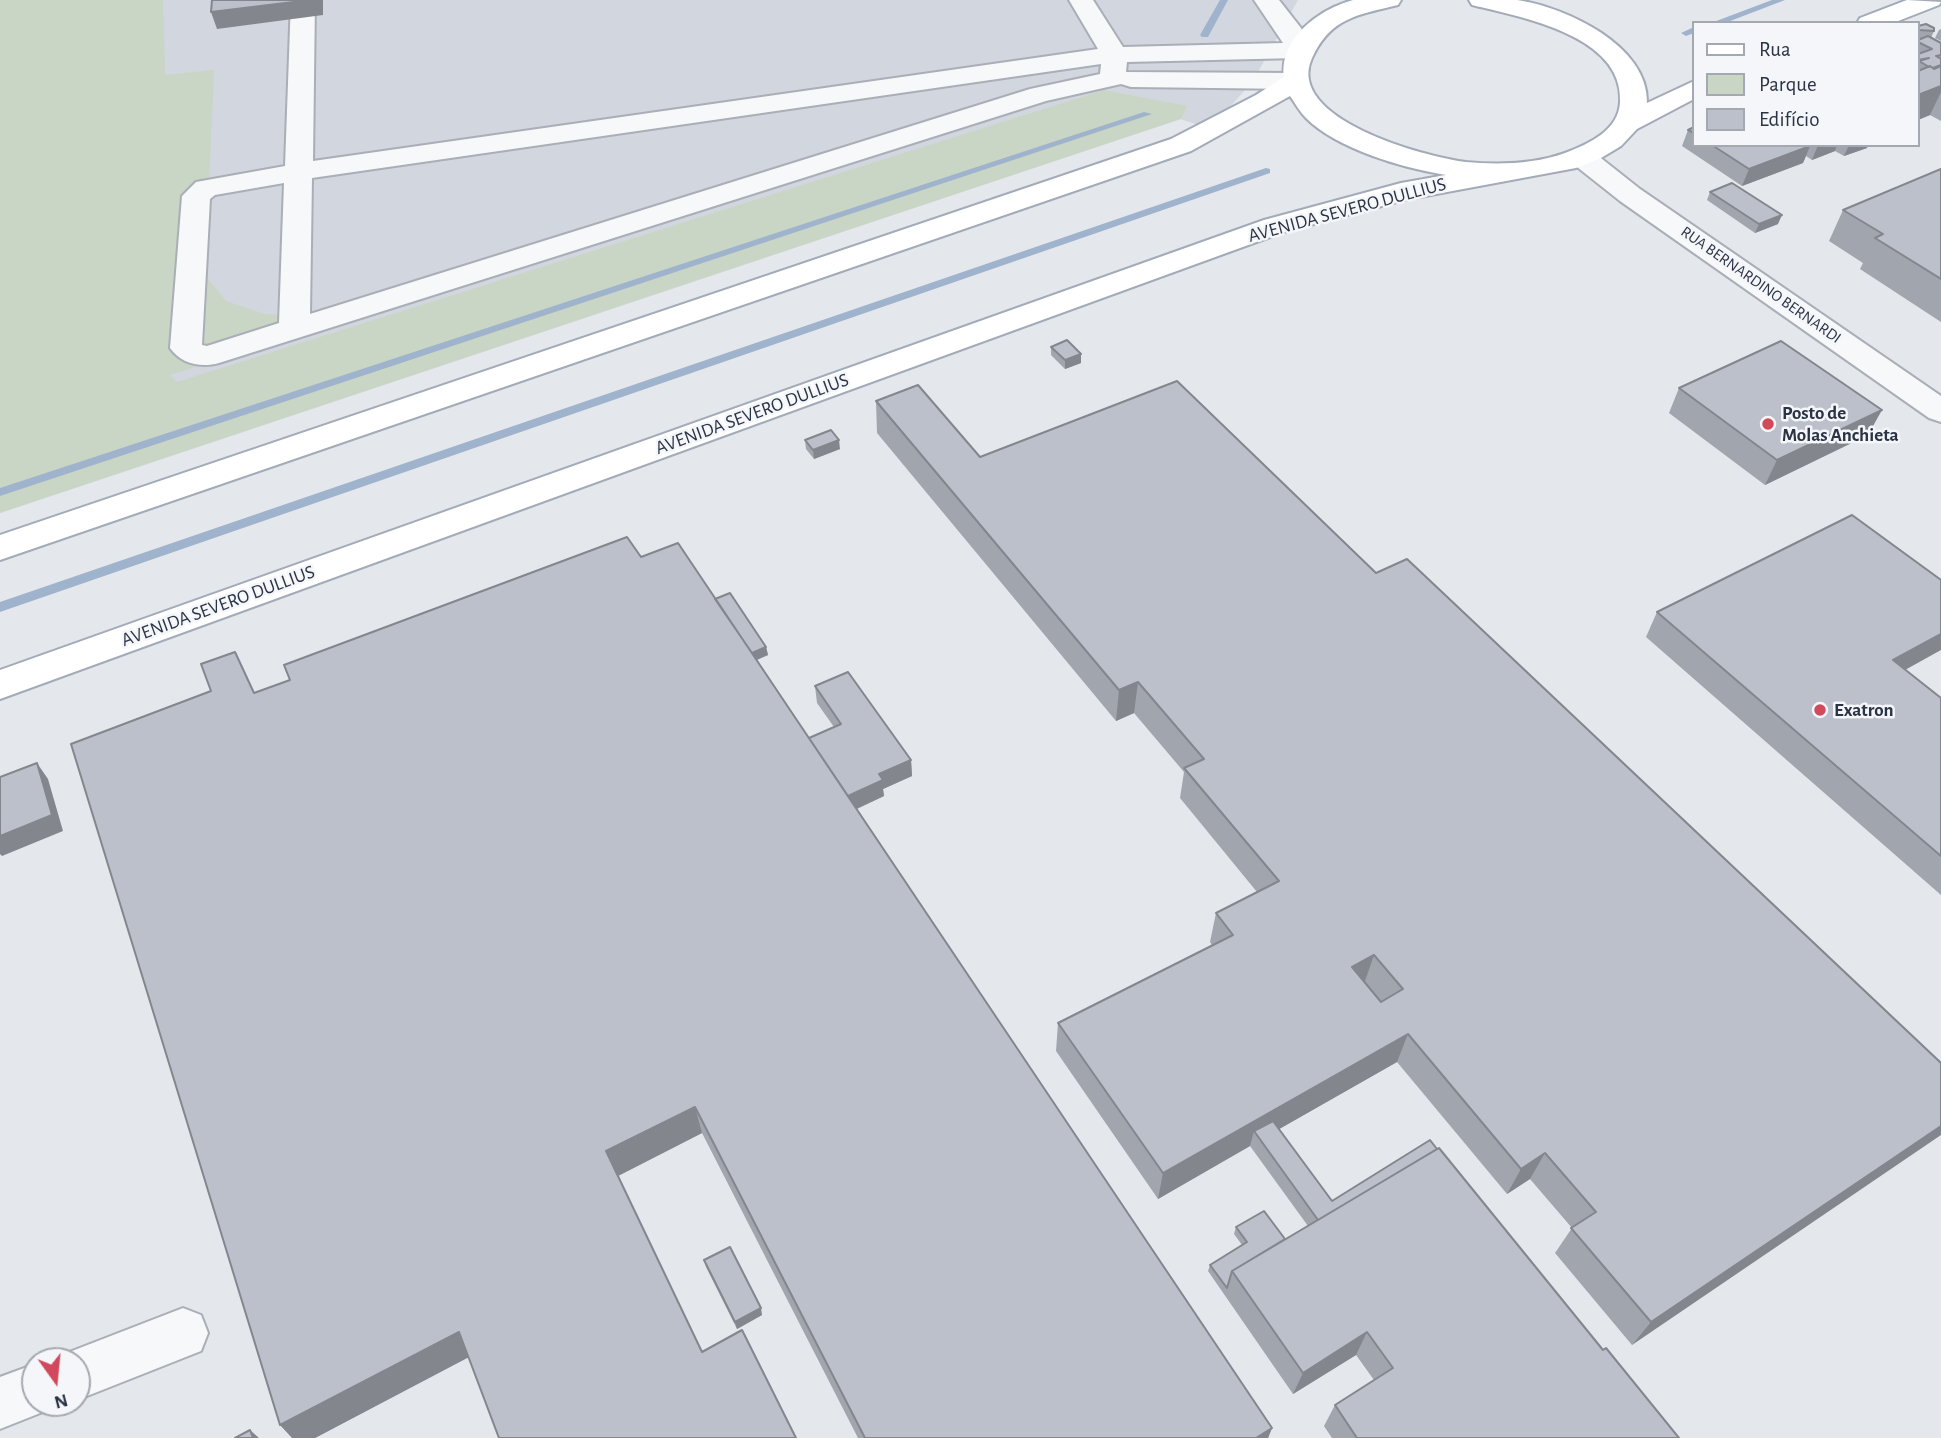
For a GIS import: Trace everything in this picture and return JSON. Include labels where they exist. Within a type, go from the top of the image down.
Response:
[{"type":"main road","points":[[1389,0],[1344,12],[1315,29],[1299,50],[1295,81],[1321,117],[1349,136],[1385,152],[1426,164],[1468,170],[1511,171],[1549,166],[1582,157],[1611,142],[1629,123],[1692,90]]},
{"type":"main road","points":[[1481,0],[1517,6],[1557,20],[1591,37],[1616,57],[1632,80],[1636,102],[1629,123]]},
{"type":"main road","points":[[1874,21],[1930,0]]},
{"type":"main road","points":[[0,548],[1181,145],[1265,101],[1295,81]]},
{"type":"main road","name":"AVENIDA SEVERO DULLIUS","points":[[0,685],[1274,226],[1401,192],[1511,171]]},
{"type":"street","points":[[294,330],[303,0]]},
{"type":"street","points":[[1081,0],[1113,67]]},
{"type":"street","points":[[1266,0],[1299,50],[1113,67],[1039,95],[294,330],[208,356],[191,353],[186,348],[196,196],[200,190],[298,172],[1023,66],[1113,67],[1295,81]]},
{"type":"street","points":[[1023,66],[1039,95]]},
{"type":"street","name":"RUA BERNARDINO BERNARDI","points":[[1582,157],[1630,195],[1941,411]]},
{"type":"street","points":[[91,1369],[183,1333]]},
{"type":"street","points":[[0,1403],[21,1395]]},
{"type":"shaded area","points":[[0,0],[1298,0],[1253,81],[1229,108],[1199,125],[1180,119],[0,513]]},
{"type":"green space","points":[[0,0],[163,0],[165,75],[214,70],[205,275],[226,301],[265,314],[346,319],[170,375],[177,382],[1104,90],[1187,106],[1181,119],[0,513]]},
{"type":"building","points":[[212,0],[310,0],[211,12]]},
{"type":"building","points":[[1926,24],[1934,28],[1934,31],[1920,30],[1920,26]]},
{"type":"building","points":[[1928,36],[1941,43],[1941,55],[1936,56],[1941,59],[1941,65],[1933,68],[1920,62],[1929,58],[1920,60],[1920,53],[1932,49],[1920,43],[1920,39]]},
{"type":"building","points":[[1930,66],[1934,69],[1941,66],[1941,86],[1920,94],[1920,70]]},
{"type":"building","points":[[1715,147],[1807,147],[1749,169]]},
{"type":"building","points":[[1941,169],[1941,279],[1875,238],[1883,234],[1843,210]]},
{"type":"building","points":[[1732,183],[1782,215],[1759,224],[1710,192]]},
{"type":"building","points":[[1067,340],[1081,354],[1065,360],[1051,347]]},
{"type":"building","points":[[1781,341],[1882,410],[1777,460],[1679,388]]},
{"type":"building","points":[[1177,381],[1376,573],[1407,559],[1941,1063],[1941,1126],[1651,1322],[1571,1228],[1596,1212],[1545,1153],[1521,1169],[1408,1034],[1163,1173],[1058,1023],[1233,935],[1216,913],[1279,881],[1184,768],[1204,759],[1138,682],[1119,690],[876,401],[918,385],[980,457]],"holes":[[[1374,955],[1403,989],[1381,1002],[1352,967]]]},
{"type":"building","points":[[831,430],[839,440],[813,450],[805,440]]},
{"type":"building","name":"Exatron","points":[[1852,515],[1941,580],[1941,634],[1893,660],[1941,698],[1941,856],[1657,612]]},
{"type":"building","points":[[627,537],[641,557],[678,543],[1272,1428],[1256,1438],[865,1438],[695,1107],[606,1151],[702,1352],[742,1330],[796,1438],[499,1438],[459,1332],[280,1425],[71,744],[211,691],[201,664],[235,652],[254,693],[290,680],[284,665]]},
{"type":"building","points":[[730,593],[766,647],[752,653],[715,599]]},
{"type":"building","points":[[848,672],[911,760],[879,774],[883,780],[848,796],[809,738],[841,724],[815,686]]},
{"type":"building","points":[[37,763],[52,815],[0,836],[0,777]]},
{"type":"building","points":[[1273,1121],[1332,1201],[1430,1140],[1437,1149],[1318,1220],[1254,1131]]},
{"type":"building","points":[[1439,1148],[1603,1350],[1606,1348],[1679,1438],[1357,1438],[1335,1405],[1393,1368],[1367,1332],[1303,1373],[1232,1271]]},
{"type":"building","points":[[1264,1211],[1285,1239],[1232,1271],[1227,1288],[1210,1265],[1247,1242],[1236,1227]]},
{"type":"building","points":[[730,1247],[761,1308],[735,1322],[704,1260]]},
{"type":"building","points":[[250,1430],[253,1438],[235,1438]]},
{"type":"waterway","points":[[1205,35],[1224,0]]},
{"type":"waterway","points":[[1721,21],[1781,0]]},
{"type":"waterway","points":[[1686,33],[1692,31]]},
{"type":"waterway","points":[[0,492],[1147,114]]},
{"type":"waterway","points":[[0,607],[1266,171]]},
{"type":"place","name":"Posto de Molas Anchieta","points":[[1768,424]]},
{"type":"place","name":"Exatron","points":[[1820,710]]}]
